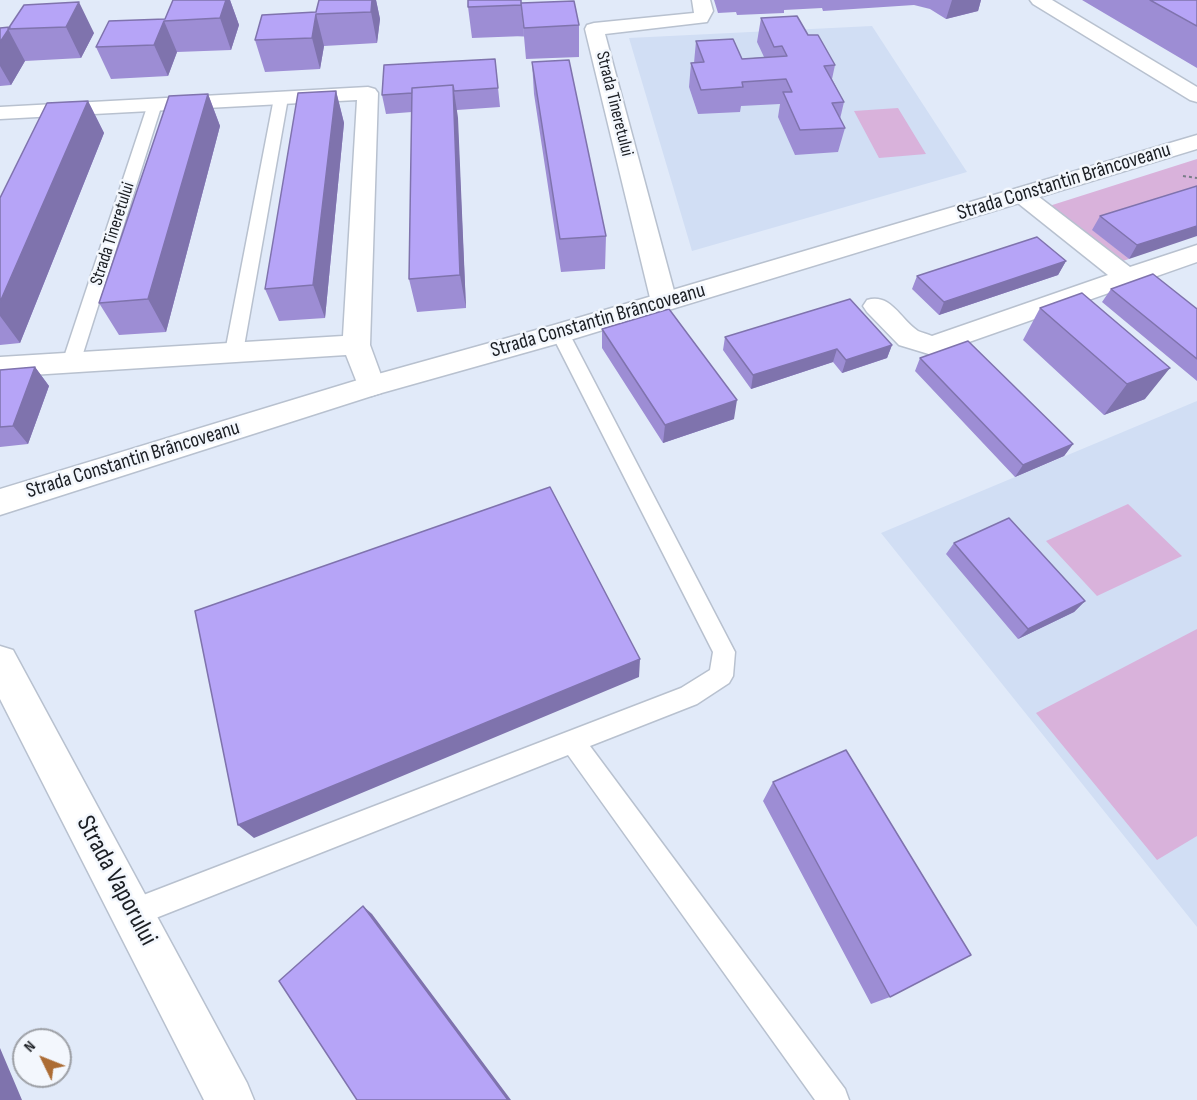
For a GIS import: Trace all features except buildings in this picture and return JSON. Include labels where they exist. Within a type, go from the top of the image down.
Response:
[{"type":"street","name":"Strada Tineretului","points":[[664,302],[594,28],[700,18],[704,11],[701,0]]},
{"type":"street","points":[[1039,0],[1197,96]]},
{"type":"street","points":[[0,113],[368,93],[356,345],[371,386]]},
{"type":"street","name":"Strada Constantin Brâncoveanu","points":[[0,502],[371,386],[560,333],[1197,142]]},
{"type":"street","points":[[1022,195],[1126,277]]},
{"type":"street","points":[[876,306],[909,338],[932,346],[1197,253]]},
{"type":"street","points":[[0,367],[356,345]]},
{"type":"street","name":"Strada Vaporului","points":[[0,662],[230,1100]]},
{"type":"lane","points":[[234,352],[281,98]]},
{"type":"lane","name":"Strada Tineretului","points":[[71,363],[155,104]]},
{"type":"lane","points":[[133,913],[690,696],[721,676],[723,652],[560,333]]},
{"type":"lane","points":[[572,741],[834,1100]]},
{"type":"shaded area","points":[[872,26],[967,172],[692,251],[629,38]]},
{"type":"shaded area","points":[[898,108],[926,154],[879,158],[854,111]]},
{"type":"shaded area","points":[[1197,159],[1197,206],[1093,230],[1129,259],[1116,263],[1046,207]]},
{"type":"shaded area","points":[[1197,401],[1197,927],[881,533]]},
{"type":"shaded area","points":[[1128,504],[1182,556],[1097,596],[1046,541]]},
{"type":"shaded area","points":[[1197,629],[1197,836],[1157,860],[1036,713]]}]
